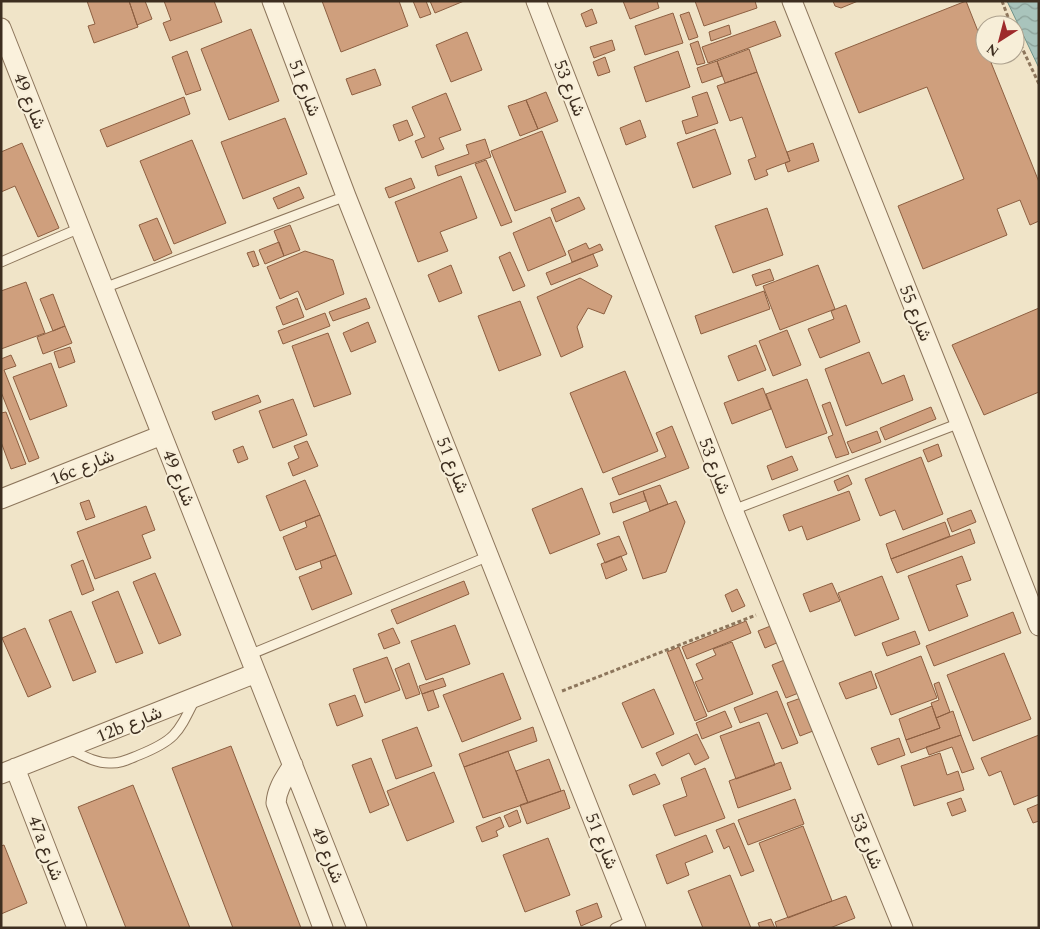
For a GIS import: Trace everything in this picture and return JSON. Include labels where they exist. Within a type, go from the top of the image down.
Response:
[{"type":"street","name":"شارع 51","points":[[272,1],[346,196],[635,924]]},
{"type":"street","name":"شارع 53","points":[[536,1],[733,510],[903,928]]},
{"type":"street","name":"شارع 55","points":[[792,1],[1039,626]]},
{"type":"street","name":"شارع 49","points":[[1,28],[357,928]]},
{"type":"street","name":"16c شارع","points":[[1,499],[162,435]]},
{"type":"street","name":"12b شارع","points":[[8,771],[256,674]]},
{"type":"street","points":[[293,765],[280,786],[276,803],[324,928]]},
{"type":"street","name":"47a شارع","points":[[8,771],[77,928]]},
{"type":"lane","points":[[104,288],[346,196]]},
{"type":"lane","points":[[1,262],[80,228]]},
{"type":"lane","points":[[733,510],[960,423]]},
{"type":"lane","points":[[249,655],[489,556]]},
{"type":"lane","points":[[66,748],[97,761],[120,763],[161,746],[171,738],[180,728],[196,697]]},
{"type":"lane","points":[[615,928],[635,924]]},
{"type":"path","points":[[1002,1],[1007,15]]},
{"type":"path","points":[[1025,54],[1039,84]]},
{"type":"path","points":[[545,697],[773,608]]},
{"type":"water","points":[[1007,1],[1039,1],[1039,68],[1025,39],[1025,15],[1014,15]]},
{"type":"building","points":[[87,1],[129,1],[138,27],[94,43],[88,26],[95,24]]},
{"type":"building","points":[[129,1],[145,1],[152,19],[137,25]]},
{"type":"building","points":[[164,1],[214,1],[222,22],[170,41],[163,23],[171,20]]},
{"type":"building","points":[[322,1],[399,1],[408,26],[341,52]]},
{"type":"building","points":[[413,1],[426,1],[431,14],[420,18]]},
{"type":"building","points":[[430,1],[464,1],[435,13]]},
{"type":"building","points":[[623,1],[657,1],[659,8],[630,19]]},
{"type":"building","points":[[695,1],[755,1],[757,8],[704,26]]},
{"type":"building","points":[[833,1],[858,1],[841,8],[835,6]]},
{"type":"building","points":[[966,1],[975,24],[975,65],[992,65],[1039,182],[1039,221],[1030,225],[1020,200],[997,209],[1007,235],[923,269],[898,206],[964,179],[927,87],[859,113],[835,53]]},
{"type":"building","points":[[592,9],[597,23],[586,27],[581,14]]},
{"type":"building","points":[[689,12],[698,37],[689,40],[680,15]]},
{"type":"building","points":[[673,13],[683,43],[645,55],[635,26]]},
{"type":"building","points":[[775,21],[781,36],[708,63],[702,47]]},
{"type":"building","points":[[729,25],[731,34],[711,41],[709,32]]},
{"type":"building","points":[[251,29],[279,101],[229,120],[201,49]]},
{"type":"building","points":[[467,32],[482,70],[451,82],[436,45]]},
{"type":"building","points":[[612,40],[615,50],[594,58],[590,47]]},
{"type":"building","points":[[698,41],[705,63],[697,65],[690,44]]},
{"type":"building","points":[[749,49],[757,72],[725,83],[717,61]]},
{"type":"building","points":[[187,51],[201,90],[186,95],[172,57]]},
{"type":"building","points":[[678,51],[690,87],[646,102],[634,67]]},
{"type":"building","points":[[605,57],[610,72],[598,76],[593,62]]},
{"type":"building","points":[[717,61],[722,76],[702,83],[697,68]]},
{"type":"building","points":[[375,69],[381,85],[352,95],[346,79]]},
{"type":"building","points":[[757,72],[790,161],[766,170],[768,175],[755,180],[748,160],[756,157],[742,117],[730,121],[717,86]]},
{"type":"building","points":[[546,92],[558,121],[538,129],[526,100]]},
{"type":"building","points":[[707,92],[718,123],[686,134],[682,121],[698,116],[692,97]]},
{"type":"building","points":[[446,93],[461,130],[439,138],[444,149],[422,158],[415,141],[425,137],[412,107]]},
{"type":"building","points":[[184,97],[190,114],[107,147],[100,130]]},
{"type":"building","points":[[526,100],[538,129],[520,136],[508,106]]},
{"type":"building","points":[[285,118],[307,174],[243,199],[221,142]]},
{"type":"building","points":[[407,120],[413,135],[399,141],[393,125]]},
{"type":"building","points":[[640,120],[646,137],[626,145],[620,128]]},
{"type":"building","points":[[715,129],[731,174],[693,188],[677,143]]},
{"type":"building","points":[[542,131],[566,192],[515,211],[491,151]]},
{"type":"building","points":[[485,139],[491,157],[438,176],[435,166],[469,154],[466,145]]},
{"type":"building","points":[[192,140],[226,223],[174,244],[140,161]]},
{"type":"building","points":[[22,143],[59,228],[38,237],[15,186],[1,192],[1,152]]},
{"type":"building","points":[[813,143],[819,161],[788,172],[785,163],[790,161],[787,152]]},
{"type":"building","points":[[486,160],[512,222],[501,226],[475,164]]},
{"type":"building","points":[[461,176],[477,218],[440,232],[448,251],[418,262],[395,202]]},
{"type":"building","points":[[411,178],[415,188],[389,198],[385,188]]},
{"type":"building","points":[[299,187],[304,198],[278,209],[273,198]]},
{"type":"building","points":[[579,197],[585,209],[556,222],[551,209]]},
{"type":"building","points":[[767,208],[783,255],[733,273],[715,226]]},
{"type":"building","points":[[550,217],[566,255],[528,271],[513,233]]},
{"type":"building","points":[[157,218],[172,253],[154,261],[139,225]]},
{"type":"building","points":[[290,225],[300,250],[284,256],[274,231]]},
{"type":"building","points":[[279,242],[284,256],[265,264],[259,250]]},
{"type":"building","points":[[586,243],[589,249],[600,244],[603,250],[572,262],[568,251]]},
{"type":"building","points":[[254,251],[259,265],[253,267],[247,253]]},
{"type":"building","points":[[305,251],[333,260],[344,294],[306,310],[298,291],[280,299],[267,267]]},
{"type":"building","points":[[510,252],[525,286],[513,291],[499,257]]},
{"type":"building","points":[[593,254],[598,266],[551,285],[546,273]]},
{"type":"building","points":[[451,265],[462,293],[439,302],[428,275]]},
{"type":"building","points":[[818,265],[835,309],[780,330],[763,286]]},
{"type":"building","points":[[770,269],[774,280],[756,286],[752,275]]},
{"type":"building","points":[[580,278],[612,296],[604,314],[588,308],[577,327],[583,347],[561,357],[537,297]]},
{"type":"building","points":[[26,282],[45,333],[1,349],[1,291]]},
{"type":"building","points":[[764,291],[770,309],[701,334],[695,316]]},
{"type":"building","points":[[53,294],[65,326],[53,331],[40,299]]},
{"type":"building","points":[[297,298],[304,317],[283,325],[276,307]]},
{"type":"building","points":[[366,298],[370,308],[333,321],[329,312]]},
{"type":"building","points":[[520,301],[541,355],[499,371],[478,316]]},
{"type":"building","points":[[846,305],[860,342],[820,358],[808,329],[834,319],[831,311]]},
{"type":"building","points":[[1039,308],[1039,392],[984,415],[952,345]]},
{"type":"building","points":[[325,313],[330,326],[283,344],[278,331]]},
{"type":"building","points":[[368,322],[376,342],[351,352],[343,333]]},
{"type":"building","points":[[65,326],[72,343],[43,354],[37,337]]},
{"type":"building","points":[[787,330],[801,365],[773,376],[759,341]]},
{"type":"building","points":[[328,333],[351,394],[314,407],[292,346]]},
{"type":"building","points":[[756,345],[766,370],[738,381],[728,356]]},
{"type":"building","points":[[70,347],[75,362],[59,368],[54,352]]},
{"type":"building","points":[[869,352],[882,384],[904,375],[913,400],[846,426],[825,369]]},
{"type":"building","points":[[11,355],[16,366],[4,370],[39,458],[29,462],[1,392],[1,359]]},
{"type":"building","points":[[51,363],[67,406],[30,420],[13,377]]},
{"type":"building","points":[[625,371],[658,451],[603,473],[570,393]]},
{"type":"building","points":[[807,379],[827,433],[786,448],[766,394]]},
{"type":"building","points":[[763,388],[771,409],[732,424],[724,403]]},
{"type":"building","points":[[258,395],[261,402],[215,420],[212,412]]},
{"type":"building","points":[[293,399],[307,435],[273,448],[259,411]]},
{"type":"building","points":[[830,402],[849,454],[836,458],[828,437],[833,435],[822,405]]},
{"type":"building","points":[[931,407],[936,419],[885,440],[880,428]]},
{"type":"building","points":[[6,412],[26,464],[11,469],[1,442],[1,413]]},
{"type":"building","points":[[672,426],[689,468],[619,495],[612,478],[666,457],[656,433]]},
{"type":"building","points":[[877,431],[881,442],[852,453],[847,442]]},
{"type":"building","points":[[307,441],[318,466],[293,476],[288,463],[299,458],[294,446]]},
{"type":"building","points":[[938,444],[942,456],[928,462],[923,450]]},
{"type":"building","points":[[243,446],[248,459],[238,463],[233,450]]},
{"type":"building","points":[[792,456],[798,470],[772,480],[767,466]]},
{"type":"building","points":[[921,457],[943,514],[903,530],[895,510],[880,516],[865,479]]},
{"type":"building","points":[[848,475],[852,484],[838,491],[834,481]]},
{"type":"building","points":[[305,480],[320,515],[280,531],[266,496]]},
{"type":"building","points":[[660,485],[668,504],[650,511],[643,491]]},
{"type":"building","points":[[582,488],[600,534],[550,554],[532,509]]},
{"type":"building","points":[[643,491],[646,501],[613,513],[610,503]]},
{"type":"building","points":[[849,491],[860,520],[807,540],[802,526],[789,531],[783,515]]},
{"type":"building","points":[[89,500],[95,517],[86,520],[80,503]]},
{"type":"building","points":[[676,501],[685,522],[666,572],[643,579],[623,522]]},
{"type":"building","points":[[146,506],[155,530],[142,535],[151,558],[95,579],[77,532]]},
{"type":"building","points":[[971,510],[976,522],[952,532],[947,519]]},
{"type":"building","points":[[320,515],[336,555],[296,570],[283,537],[307,527],[305,521]]},
{"type":"building","points":[[945,522],[950,536],[891,559],[886,544]]},
{"type":"building","points":[[970,529],[975,543],[897,573],[891,559]]},
{"type":"building","points":[[619,536],[627,554],[605,563],[597,544]]},
{"type":"building","points":[[336,555],[352,594],[312,610],[299,577],[322,568],[320,561]]},
{"type":"building","points":[[621,556],[627,570],[606,579],[601,564]]},
{"type":"building","points":[[962,556],[971,580],[956,585],[968,616],[929,631],[908,576]]},
{"type":"building","points":[[83,560],[94,590],[82,595],[71,565]]},
{"type":"building","points":[[155,573],[181,635],[159,644],[133,582]]},
{"type":"building","points":[[882,576],[899,619],[855,636],[838,593]]},
{"type":"building","points":[[464,581],[469,594],[397,624],[391,610]]},
{"type":"building","points":[[832,583],[840,601],[810,612],[803,594]]},
{"type":"building","points":[[737,589],[745,606],[732,612],[725,595]]},
{"type":"building","points":[[118,591],[143,653],[116,663],[92,602]]},
{"type":"building","points":[[71,611],[96,672],[73,681],[49,620]]},
{"type":"building","points":[[1013,612],[1021,633],[934,666],[926,646]]},
{"type":"building","points":[[746,621],[751,633],[687,659],[682,647]]},
{"type":"building","points":[[455,625],[470,664],[426,680],[411,641]]},
{"type":"building","points":[[773,625],[781,641],[765,648],[758,631]]},
{"type":"building","points":[[25,628],[51,687],[28,697],[2,638]]},
{"type":"building","points":[[393,628],[400,643],[384,649],[378,634]]},
{"type":"building","points":[[915,631],[920,644],[887,656],[882,643]]},
{"type":"building","points":[[732,642],[753,694],[708,712],[695,682],[703,679],[696,664],[716,655],[713,649]]},
{"type":"building","points":[[679,647],[707,716],[695,721],[667,652]]},
{"type":"building","points":[[1004,653],[1031,719],[973,741],[947,675]]},
{"type":"building","points":[[921,656],[937,698],[891,715],[875,674]]},
{"type":"building","points":[[387,657],[400,690],[365,703],[353,669]]},
{"type":"building","points":[[787,659],[801,692],[786,698],[772,665]]},
{"type":"building","points":[[409,663],[420,694],[406,699],[395,669]]},
{"type":"building","points":[[871,671],[877,688],[846,699],[839,683]]},
{"type":"building","points":[[503,673],[521,719],[462,742],[443,695]]},
{"type":"building","points":[[443,678],[446,686],[422,694],[419,686]]},
{"type":"building","points":[[939,682],[950,712],[936,718],[931,703],[939,700],[934,684]]},
{"type":"building","points":[[654,689],[674,734],[642,748],[622,703]]},
{"type":"building","points":[[433,690],[439,707],[428,711],[422,694]]},
{"type":"building","points":[[777,691],[798,743],[782,749],[767,713],[740,723],[734,708]]},
{"type":"building","points":[[355,695],[363,716],[337,726],[329,704]]},
{"type":"building","points":[[801,698],[813,731],[800,736],[787,703]]},
{"type":"building","points":[[932,706],[940,728],[906,740],[899,719]]},
{"type":"building","points":[[725,711],[732,727],[702,739],[696,723]]},
{"type":"building","points":[[953,711],[961,735],[911,753],[906,740],[940,728],[936,718]]},
{"type":"building","points":[[759,722],[775,765],[736,779],[720,736]]},
{"type":"building","points":[[417,727],[432,766],[396,779],[382,740]]},
{"type":"building","points":[[533,727],[537,741],[464,767],[459,754]]},
{"type":"building","points":[[697,734],[709,758],[695,765],[689,753],[662,766],[656,753]]},
{"type":"building","points":[[961,735],[974,769],[962,773],[952,747],[929,755],[926,747]]},
{"type":"building","points":[[1039,735],[1039,795],[1014,805],[1001,771],[989,776],[981,758]]},
{"type":"building","points":[[899,738],[905,755],[878,765],[871,748]]},
{"type":"building","points":[[231,746],[301,928],[233,928],[172,768]]},
{"type":"building","points":[[508,751],[528,803],[483,818],[464,767]]},
{"type":"building","points":[[940,753],[947,775],[958,771],[964,790],[914,806],[901,766]]},
{"type":"building","points":[[371,758],[389,805],[370,813],[352,765]]},
{"type":"building","points":[[549,759],[561,791],[528,803],[516,771]]},
{"type":"building","points":[[781,762],[791,789],[738,808],[729,781]]},
{"type":"building","points":[[705,768],[725,818],[675,836],[663,805],[687,796],[681,778]]},
{"type":"building","points":[[434,772],[454,822],[407,841],[387,791]]},
{"type":"building","points":[[655,774],[660,784],[633,795],[629,785]]},
{"type":"building","points":[[133,785],[190,928],[126,928],[78,807]]},
{"type":"building","points":[[564,790],[570,808],[527,824],[520,805]]},
{"type":"building","points":[[961,798],[966,811],[952,816],[947,803]]},
{"type":"building","points":[[795,799],[804,824],[748,845],[738,820]]},
{"type":"building","points":[[1039,804],[1039,821],[1033,823],[1027,809]]},
{"type":"building","points":[[517,810],[521,822],[509,827],[504,816]]},
{"type":"building","points":[[500,817],[504,827],[496,831],[498,836],[482,842],[476,827]]},
{"type":"building","points":[[734,823],[754,871],[741,876],[729,846],[724,849],[716,830]]},
{"type":"building","points":[[803,826],[832,901],[788,918],[759,843]]},
{"type":"building","points":[[706,835],[713,852],[685,863],[689,875],[667,884],[656,855]]},
{"type":"building","points":[[548,838],[570,895],[525,912],[503,855]]},
{"type":"building","points":[[4,845],[27,903],[1,914],[1,846]]},
{"type":"building","points":[[730,875],[751,928],[703,928],[688,891]]},
{"type":"building","points":[[846,896],[855,918],[830,928],[777,928],[775,922]]},
{"type":"building","points":[[597,903],[602,917],[581,926],[576,911]]},
{"type":"building","points":[[771,919],[775,928],[760,928],[758,923]]}]
